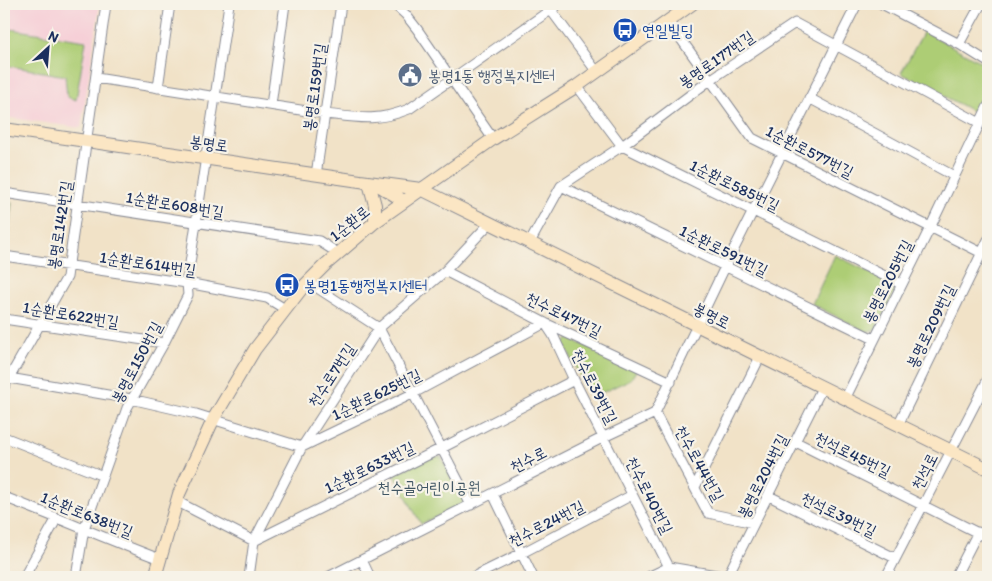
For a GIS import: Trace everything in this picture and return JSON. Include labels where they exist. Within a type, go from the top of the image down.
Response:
[{"type":"street","name":"봉명로142번길","points":[[4,387],[67,277],[67,266],[78,204],[106,4]]},
{"type":"street","points":[[158,88],[170,4]]},
{"type":"street","name":"봉명로150번길","points":[[76,577],[84,529],[131,399],[164,343],[188,295],[187,283],[229,4]]},
{"type":"street","points":[[271,105],[285,4]]},
{"type":"street","name":"봉명로159번길","points":[[316,175],[341,4]]},
{"type":"street","points":[[394,4],[417,29],[493,139]]},
{"type":"street","points":[[540,4],[550,9],[597,72]]},
{"type":"street","points":[[96,78],[326,114],[381,118],[409,109],[559,4]]},
{"type":"street","name":"1순환로","points":[[155,577],[176,502],[214,418],[255,349],[308,282],[338,253],[404,201],[493,139],[577,86],[692,4]]},
{"type":"street","points":[[655,413],[725,267],[857,4]]},
{"type":"street","points":[[882,4],[959,44],[988,62]]},
{"type":"street","points":[[959,44],[981,4]]},
{"type":"street","name":"1순환로577번길","points":[[668,20],[752,138],[985,255]]},
{"type":"street","name":"봉명로177번길","points":[[529,244],[561,186],[622,146],[710,80],[795,23],[980,122]]},
{"type":"street","name":"1순환로585번길","points":[[577,86],[622,146],[901,284]]},
{"type":"street","points":[[810,98],[954,176]]},
{"type":"street","name":"봉명로205번길","points":[[845,399],[988,106]]},
{"type":"street","name":"봉명로","points":[[4,129],[421,190],[988,469]]},
{"type":"street","points":[[364,182],[375,204],[375,222]]},
{"type":"street","name":"봉명로","points":[[364,182],[378,185],[404,201]]},
{"type":"street","name":"1순환로591번길","points":[[561,186],[874,339]]},
{"type":"street","name":"1순환로608번길","points":[[4,194],[319,241],[338,253]]},
{"type":"street","name":"천수로7번길","points":[[249,577],[254,541],[302,447],[379,328],[445,271],[489,224]]},
{"type":"street","name":"봉명로209번길","points":[[898,425],[985,255],[988,240]]},
{"type":"street","name":"1순환로614번길","points":[[4,256],[187,283],[268,298],[285,309]]},
{"type":"street","name":"천수로47번길","points":[[445,271],[545,323],[671,382]]},
{"type":"street","points":[[308,282],[379,328],[470,505]]},
{"type":"street","name":"1순환로622번길","points":[[4,319],[164,343]]},
{"type":"street","name":"천수로39번길","points":[[545,323],[553,335],[604,437]]},
{"type":"street","name":"1순환로625번길","points":[[302,447],[412,394],[545,323]]},
{"type":"street","points":[[695,487],[760,357]]},
{"type":"street","points":[[9,378],[131,399],[214,418],[302,447]]},
{"type":"street","name":"천석로","points":[[886,577],[951,451],[984,396],[988,379]]},
{"type":"street","name":"1순환로633번길","points":[[254,541],[574,380]]},
{"type":"street","name":"봉명로204번길","points":[[728,577],[822,388]]},
{"type":"street","name":"천수로44번길","points":[[655,413],[708,513],[754,523]]},
{"type":"street","name":"천수로","points":[[328,577],[655,413]]},
{"type":"street","points":[[4,437],[103,476]]},
{"type":"street","name":"천수로40번길","points":[[604,437],[669,567]]},
{"type":"street","name":"천석로45번길","points":[[796,442],[988,538]]},
{"type":"street","points":[[493,494],[533,577]]},
{"type":"street","name":"천수로24번길","points":[[473,577],[632,495]]},
{"type":"street","name":"천석로39번길","points":[[769,496],[895,558]]},
{"type":"street","name":"1순환로638번길","points":[[4,497],[160,559]]},
{"type":"street","points":[[176,502],[254,541]]},
{"type":"street","points":[[24,577],[57,518]]},
{"type":"street","points":[[955,577],[978,532]]},
{"type":"street","points":[[362,560],[370,577]]},
{"type":"street","points":[[648,577],[669,567],[728,577]]},
{"type":"shaded area","points":[[4,4],[100,4],[81,128],[4,117]]},
{"type":"green space","points":[[4,28],[86,41],[76,100],[67,97],[65,76],[4,65]]},
{"type":"green space","points":[[924,31],[988,66],[988,98],[982,110],[974,112],[901,73]]},
{"type":"green space","points":[[4,202],[12,203],[7,248],[4,248]]},
{"type":"green space","points":[[835,255],[891,283],[895,290],[876,329],[867,332],[812,304]]},
{"type":"green space","points":[[568,338],[637,369],[631,379],[591,398],[564,344]]},
{"type":"green space","name":"천수골어린이공원","points":[[434,456],[441,457],[464,500],[463,504],[421,524],[394,474]]},
{"type":"place","name":"연일빌딩","points":[[625,30]]},
{"type":"place","name":"봉명1동 행정복지센터","points":[[410,75]]},
{"type":"place","name":"봉명1동행정복지센터","points":[[287,285]]}]
